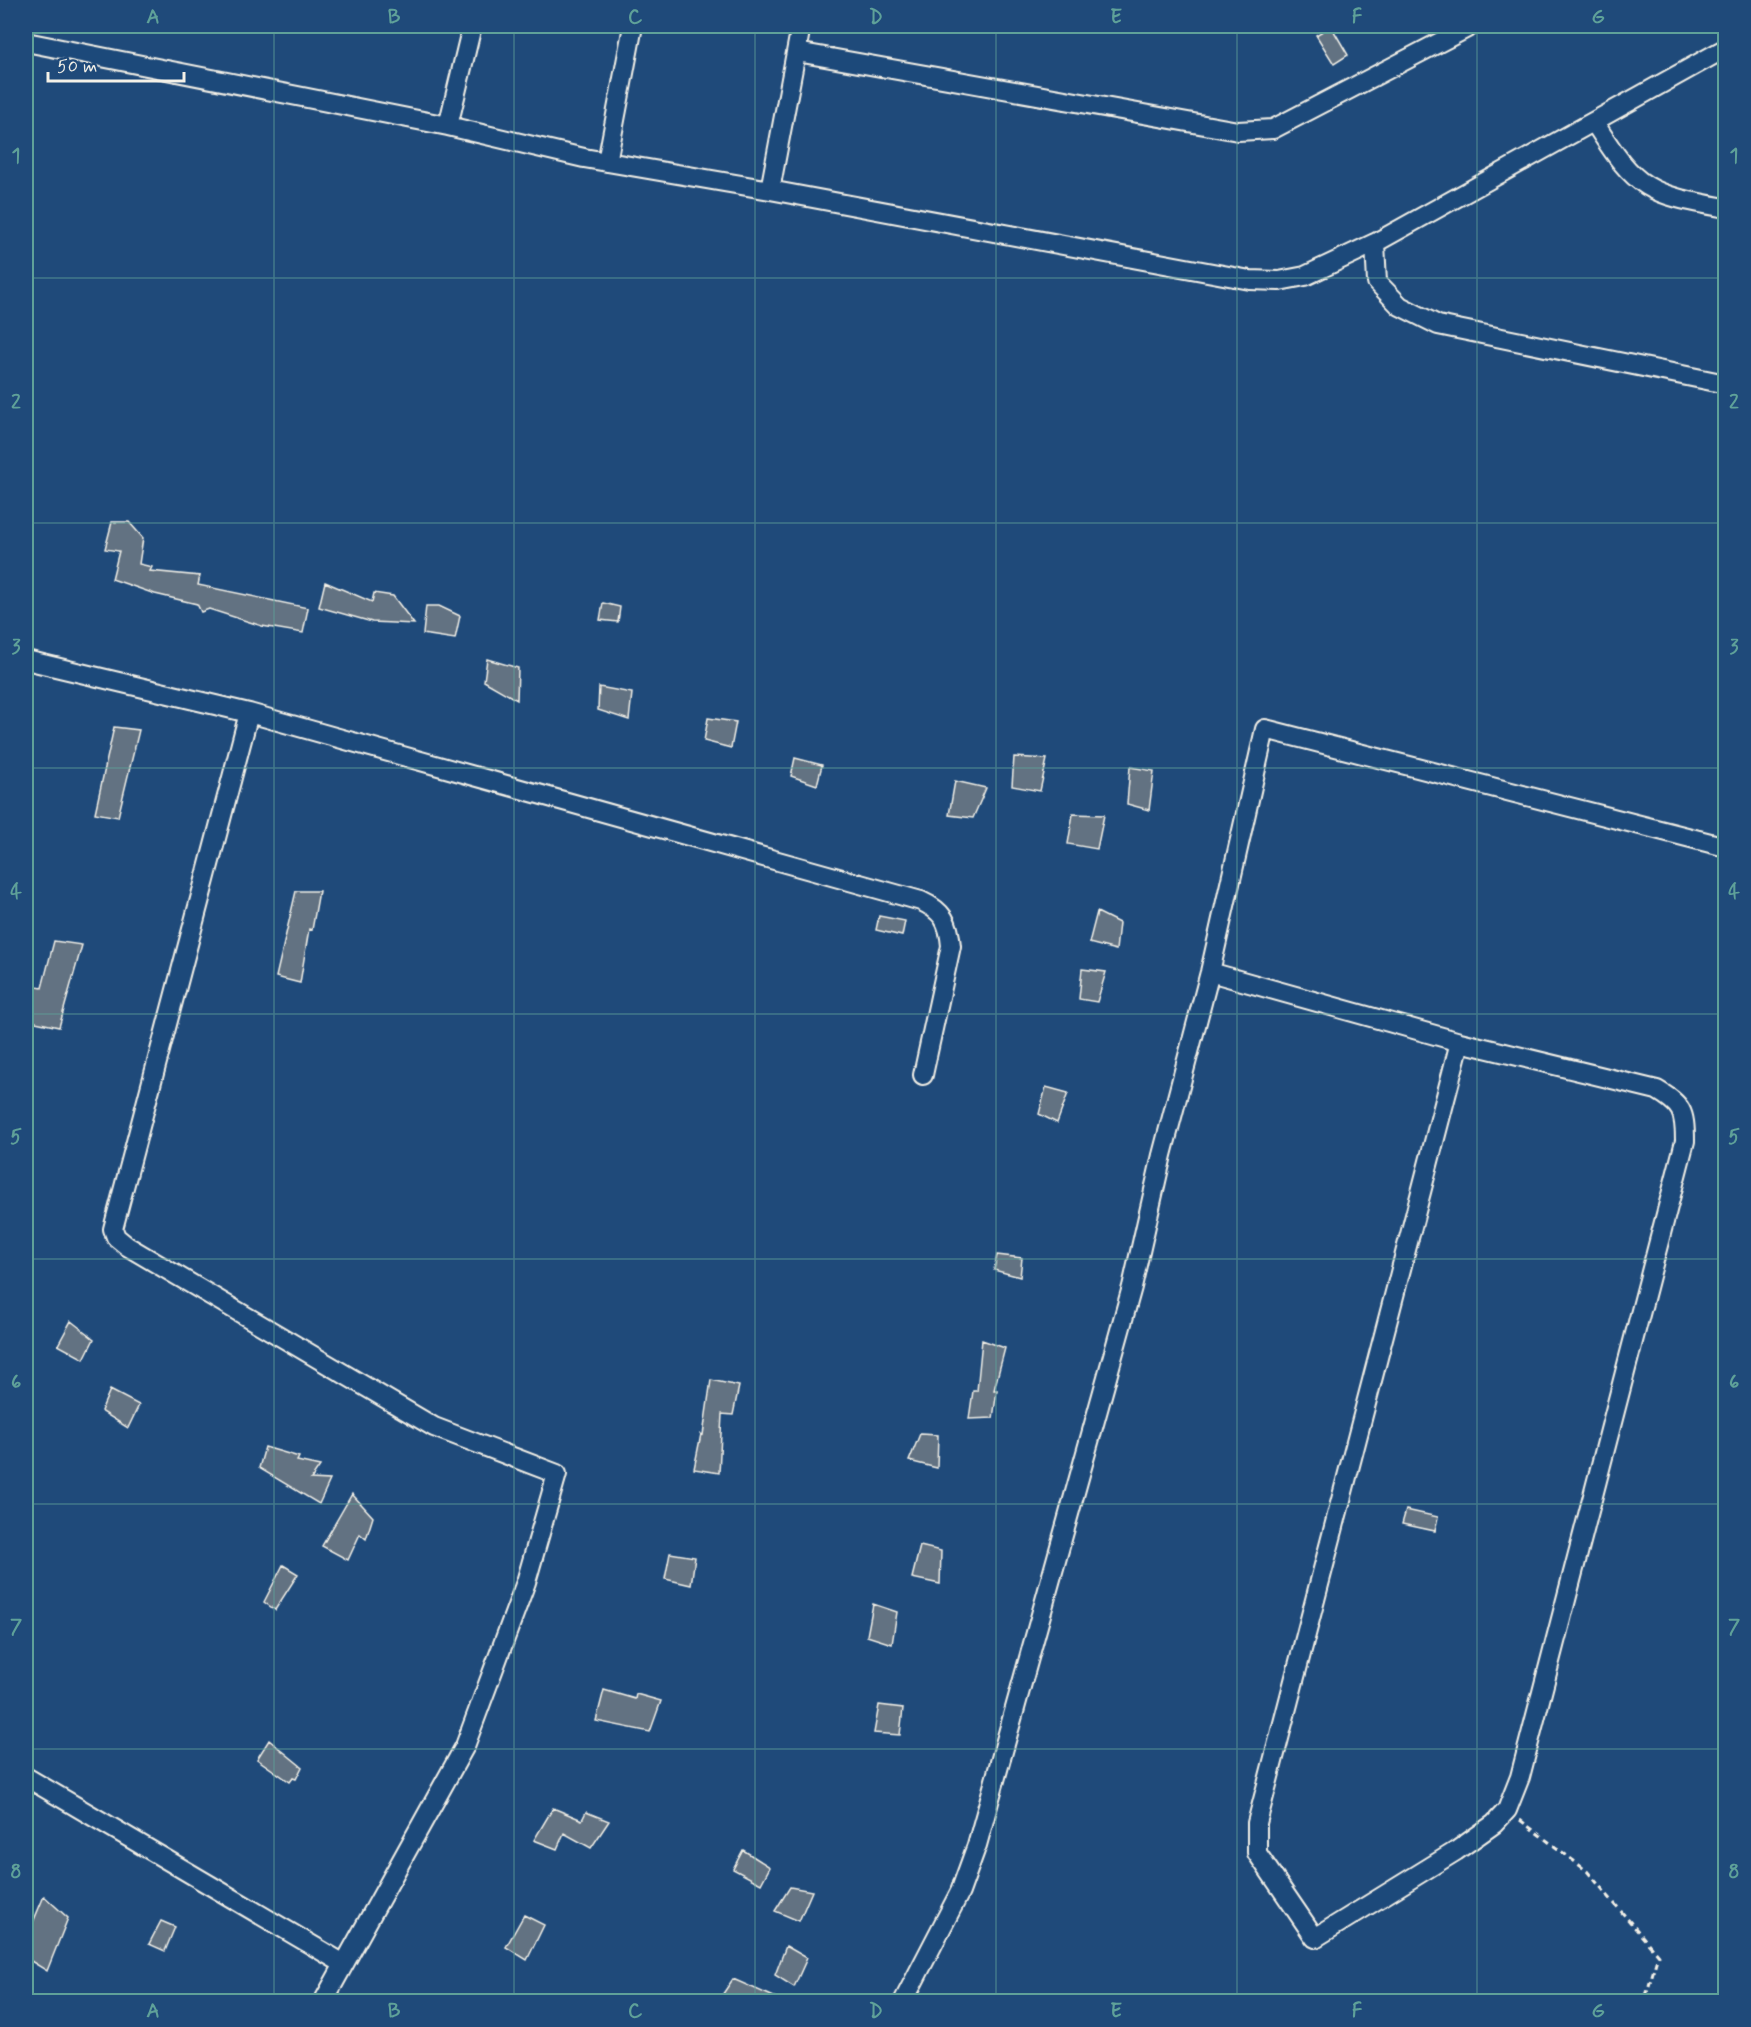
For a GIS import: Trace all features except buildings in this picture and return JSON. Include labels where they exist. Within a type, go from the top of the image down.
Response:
[{"type":"street","points":[[448,126],[472,26]]},
{"type":"street","points":[[607,162],[633,26]]},
{"type":"street","points":[[770,189],[801,26]]},
{"type":"street","points":[[797,52],[1238,131],[1273,129],[1471,26]]},
{"type":"street","points":[[26,42],[448,126],[607,162],[770,189],[1250,280],[1279,281],[1305,276],[1375,243],[1725,48]]},
{"type":"street","points":[[1594,122],[1628,171],[1654,191],[1671,198],[1725,208]]},
{"type":"street","points":[[1375,243],[1377,282],[1400,306],[1438,325],[1725,384]]},
{"type":"street","points":[[26,660],[249,713],[921,901],[936,908],[949,924],[951,946],[923,1075]]},
{"type":"street","points":[[249,713],[113,1229],[116,1237],[127,1246],[434,1427],[557,1474],[526,1582],[465,1746],[324,2001]]},
{"type":"street","points":[[903,2001],[960,1892],[977,1845],[1132,1287],[1162,1155],[1210,972],[1265,729],[1725,847]]},
{"type":"street","points":[[1210,972],[1460,1042],[1657,1090],[1677,1101],[1685,1117],[1685,1141],[1520,1777],[1507,1810],[1494,1824],[1456,1851],[1314,1938],[1257,1853],[1257,1823],[1460,1042]]},
{"type":"street","points":[[26,1777],[344,1964]]},
{"type":"path","points":[[1507,1810],[1587,1871],[1658,1955],[1646,1996],[1639,2001]]}]
